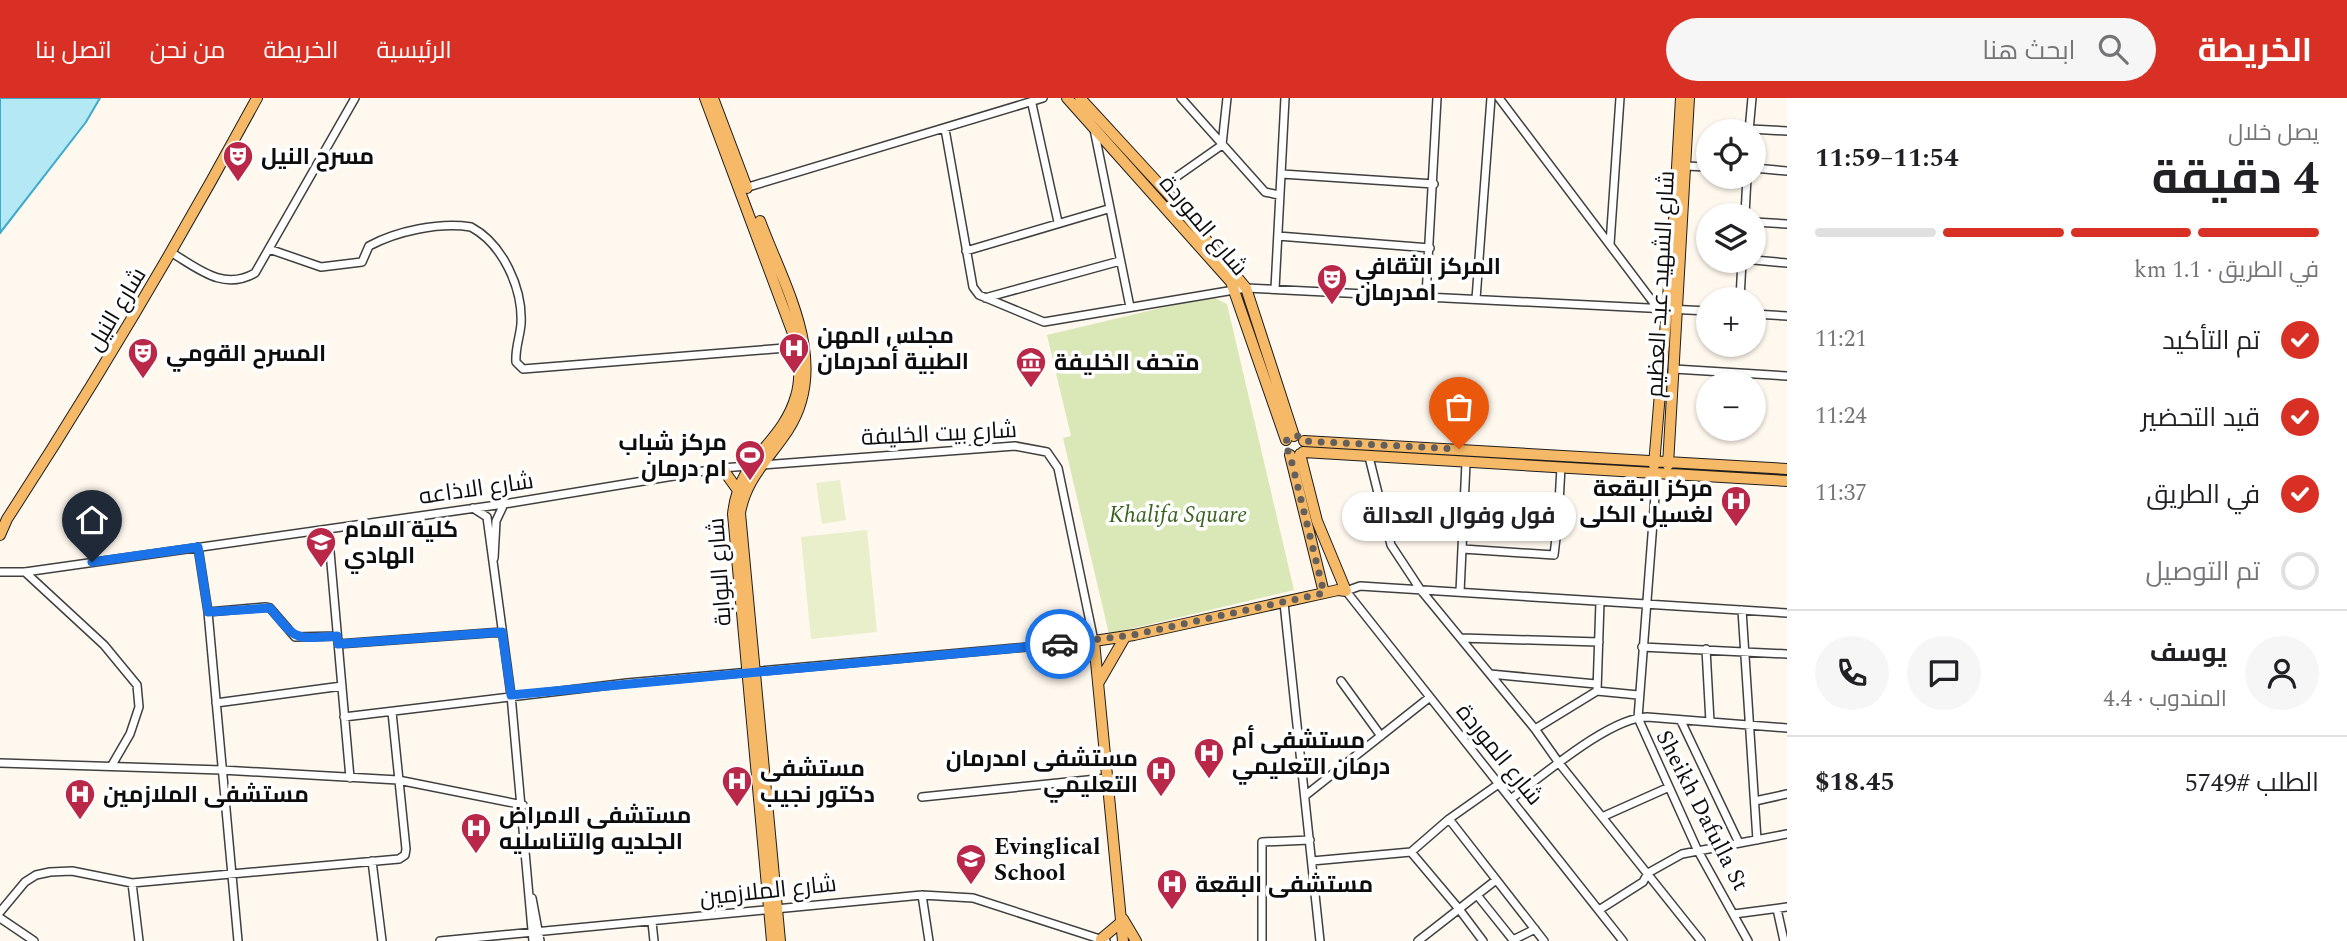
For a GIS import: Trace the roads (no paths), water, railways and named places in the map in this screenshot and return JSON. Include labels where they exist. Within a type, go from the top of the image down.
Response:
[{"type":"main road","name":"شارع النيل","points":[[0,535],[6,519],[88,394],[172,253],[257,98]]},
{"type":"main road","name":"شارع البوابة","points":[[705,98],[800,327],[808,365],[807,388],[800,409],[784,436],[761,464],[746,490],[740,513],[750,671]]},
{"type":"main road","name":"شارع البوابة","points":[[713,98],[798,347],[800,374],[793,405],[777,432],[749,465],[737,489],[733,529],[773,909]]},
{"type":"main road","name":"شارع الموردة","points":[[1067,98],[1241,288]]},
{"type":"main road","name":"شارع الموردة","points":[[1080,98],[1171,197],[1241,288],[1296,446]]},
{"type":"main road","name":"شارع الشهيد عبد العظيم","points":[[1653,472],[1679,186],[1681,98]]},
{"type":"main road","name":"شارع الشهيد عبد العظيم","points":[[1679,186],[1686,166],[1689,98]]},
{"type":"main road","points":[[1164,206],[1171,197]]},
{"type":"main road","name":"شارع الشهيد عبد العظيم","points":[[1667,473],[1674,369],[1668,310]]},
{"type":"main road","points":[[1357,456],[1358,444]]},
{"type":"main road","points":[[1296,446],[1358,444],[1787,468]]},
{"type":"main road","points":[[1296,446],[1369,457],[1787,481]]},
{"type":"main road","points":[[1123,941],[1094,641],[1125,637],[1324,593],[1346,591],[1317,520],[1296,446]]},
{"type":"main road","points":[[1296,446],[1324,593]]},
{"type":"main road","points":[[722,468],[737,489]]},
{"type":"main road","points":[[1098,684],[1125,637]]},
{"type":"main road","points":[[772,941],[773,909]]},
{"type":"main road","points":[[773,909],[780,941]]},
{"type":"main road","points":[[1100,940],[1120,918]]},
{"type":"main road","points":[[1120,918],[1136,941]]},
{"type":"street","points":[[172,253],[215,279],[228,282],[244,279],[255,273],[355,98]]},
{"type":"street","points":[[744,189],[1032,104],[1044,98]]},
{"type":"street","points":[[1181,98],[1265,192],[1279,195]]},
{"type":"street","points":[[1162,187],[1222,145],[1227,98]]},
{"type":"street","points":[[1275,289],[1285,98]]},
{"type":"street","points":[[1426,296],[1437,98]]},
{"type":"street","points":[[1476,299],[1491,98]]},
{"type":"street","points":[[1499,98],[1610,245],[1668,310]]},
{"type":"street","points":[[1610,245],[1620,98]]},
{"type":"street","points":[[1751,119],[1752,98]]},
{"type":"street","points":[[1032,104],[1058,222]]},
{"type":"street","points":[[945,129],[973,287],[985,298],[1044,322],[1241,288],[1696,311]]},
{"type":"street","points":[[1094,129],[1129,307]]},
{"type":"street","points":[[1766,130],[1787,131]]},
{"type":"street","points":[[1686,166],[1696,166]]},
{"type":"street","points":[[1766,169],[1787,171]]},
{"type":"street","points":[[1282,174],[1434,184]]},
{"type":"street","points":[[967,251],[1108,209]]},
{"type":"street","points":[[1766,223],[1787,224]]},
{"type":"street","points":[[269,249],[321,267],[362,262],[369,246],[395,234],[437,227],[471,227],[498,251],[513,281],[522,321],[516,362],[523,369],[798,347]]},
{"type":"street","points":[[1278,236],[1430,248]]},
{"type":"street","points":[[985,298],[1119,261]]},
{"type":"street","points":[[1766,261],[1787,262]]},
{"type":"street","points":[[1766,315],[1787,316]]},
{"type":"street","points":[[1674,369],[1787,376]]},
{"type":"street","name":"شارع بيت الخليفة","points":[[761,464],[1015,446],[1047,452],[1058,468],[1066,494],[1094,641]]},
{"type":"street","points":[[1369,457],[1391,545],[1420,589],[1535,729],[1701,941]]},
{"type":"street","points":[[1460,592],[1466,463]]},
{"type":"street","name":"شارع الاذاعه","points":[[0,572],[25,572],[328,529],[761,464]]},
{"type":"street","points":[[1464,549],[1554,555],[1561,467]]},
{"type":"street","points":[[1653,472],[1656,483],[1667,473]]},
{"type":"street","name":"Sheikh Dafulla St","points":[[1656,483],[1637,718],[1667,788],[1748,941]]},
{"type":"street","points":[[494,562],[495,528],[504,504]]},
{"type":"street","points":[[473,508],[487,517],[494,562],[537,938]]},
{"type":"street","points":[[1465,512],[1558,521]]},
{"type":"street","points":[[1386,527],[1463,533]]},
{"type":"street","points":[[328,529],[350,778]]},
{"type":"street","points":[[198,547],[208,612],[238,941]]},
{"type":"street","points":[[25,572],[104,645],[137,685],[139,707],[130,734],[112,765]]},
{"type":"street","points":[[1346,591],[1360,586],[1787,613]]},
{"type":"street","name":"شارع الموردة","points":[[1346,591],[1623,941]]},
{"type":"street","points":[[1596,687],[1600,602]]},
{"type":"street","points":[[1284,603],[1320,941]]},
{"type":"street","points":[[208,612],[270,608],[295,637],[337,640],[502,632]]},
{"type":"street","points":[[1742,610],[1757,840]]},
{"type":"street","points":[[1461,638],[1599,642]]},
{"type":"street","points":[[344,717],[511,695],[1094,641]]},
{"type":"street","points":[[1642,646],[1787,654]]},
{"type":"street","points":[[1706,649],[1710,723]]},
{"type":"street","points":[[1490,674],[1638,695]]},
{"type":"street","points":[[1341,681],[1381,736]]},
{"type":"street","points":[[216,704],[342,686]]},
{"type":"street","points":[[1535,729],[1596,687]]},
{"type":"street","points":[[1306,795],[1430,697]]},
{"type":"street","points":[[0,912],[10,896],[36,874],[72,871],[131,883],[399,859],[405,855],[392,712]]},
{"type":"street","points":[[1512,798],[1614,727],[1637,718],[1787,728]]},
{"type":"street","points":[[1681,721],[1739,843]]},
{"type":"street","points":[[0,763],[112,765],[398,780],[523,805]]},
{"type":"street","points":[[922,797],[1107,778]]},
{"type":"street","points":[[1312,861],[1412,852],[1449,819],[1500,783]]},
{"type":"street","points":[[1602,817],[1667,788]]},
{"type":"street","points":[[1755,801],[1787,794]]},
{"type":"street","points":[[1449,819],[1544,941]]},
{"type":"street","points":[[1599,910],[1643,882],[1648,873],[1698,849],[1787,834]]},
{"type":"street","points":[[1262,941],[1262,842],[1310,840]]},
{"type":"street","points":[[1412,852],[1483,941]]},
{"type":"street","points":[[372,861],[382,941]]},
{"type":"street","points":[[1418,941],[1496,880]]},
{"type":"street","points":[[131,883],[139,941]]},
{"type":"street","points":[[922,895],[929,941]]},
{"type":"street","name":"شارع الملازمين","points":[[440,941],[537,938],[554,932],[922,895],[973,898],[1100,940]]},
{"type":"street","points":[[1477,895],[1513,940],[1535,929]]},
{"type":"street","points":[[1734,914],[1787,907]]},
{"type":"street","points":[[1777,909],[1784,941]]},
{"type":"street","points":[[0,918],[34,941]]},
{"type":"street","points":[[652,922],[653,941]]},
{"type":"water","points":[[0,98],[100,98],[86,122],[0,233]]},
{"type":"place","name":"مسرح النيل","points":[[238,183]]},
{"type":"place","name":"المركز الثقافي امدرمان","points":[[1332,306]]},
{"type":"place","name":"مجلس المهن الطبية أمدرمان","points":[[794,375]]},
{"type":"place","name":"المسرح القومي","points":[[143,380]]},
{"type":"place","name":"متحف الخليفة","points":[[1031,389]]},
{"type":"place","name":"فول وفوال العدالة","points":[[1459,449]]},
{"type":"place","name":"مركز شباب ام درمان","points":[[750,482]]},
{"type":"place","name":"مركز البقعة لغسيل الكلى","points":[[1736,528]]},
{"type":"place","name":"كلية الامام الهادي","points":[[321,569]]},
{"type":"place","name":"مستشفى أم درمان التعليمي","points":[[1209,780]]},
{"type":"place","name":"مستشفى امدرمان التعليمي","points":[[1161,798]]},
{"type":"place","name":"مستشفى دكتور نجيب","points":[[737,808]]},
{"type":"place","name":"مستشفى الملازمين","points":[[80,821]]},
{"type":"place","name":"مستشفى الامراض الجلديه والتناسليه","points":[[476,855]]},
{"type":"place","name":"Evinglical School","points":[[971,886]]},
{"type":"place","name":"مستشفى البقعة","points":[[1172,911]]},
{"type":"park label","name":"Khalifa Square","points":[[1178,514]]}]
